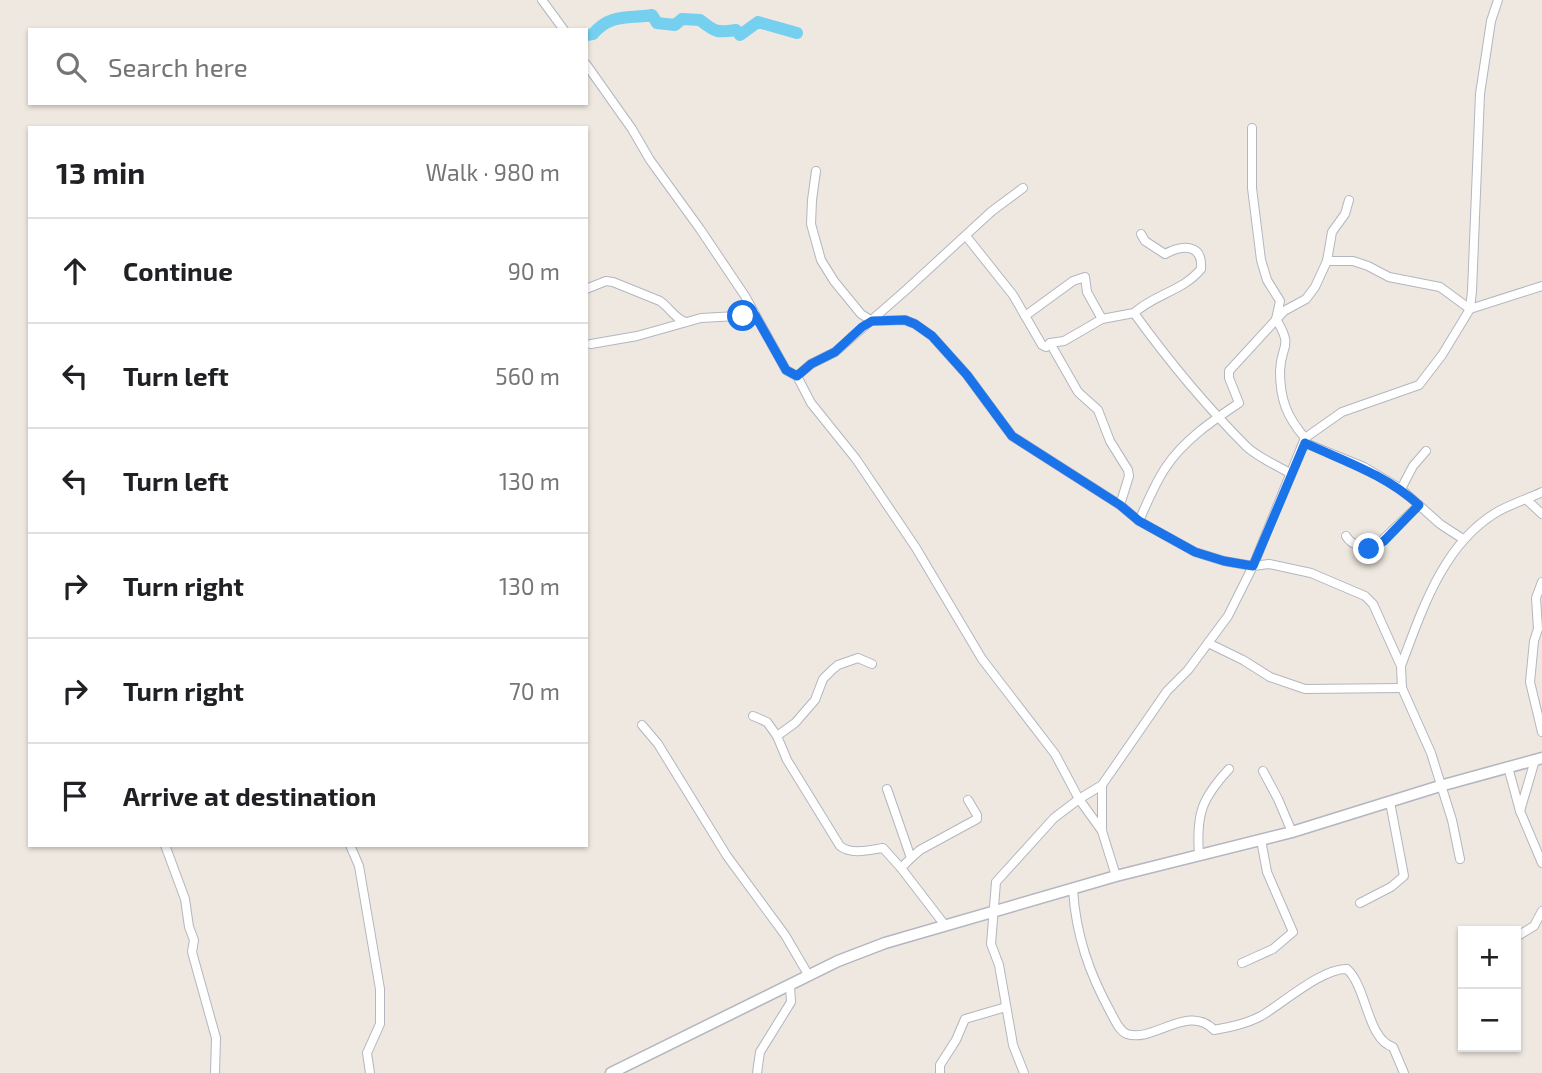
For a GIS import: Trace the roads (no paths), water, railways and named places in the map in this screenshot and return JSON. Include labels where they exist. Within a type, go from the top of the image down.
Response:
[{"type":"street","points":[[542,0],[563,28]]},
{"type":"street","points":[[1024,1073],[1013,1045],[999,965],[991,944],[996,882],[1054,818],[1102,785],[1167,691],[1188,670],[1208,643],[1236,603],[1305,441],[1342,412],[1419,385],[1442,355],[1469,309],[1480,94],[1491,21],[1499,0]]},
{"type":"street","points":[[588,67],[700,229],[755,315],[786,370],[797,376],[811,403],[856,460],[916,548],[982,659],[1055,754],[1079,799],[1102,831]]},
{"type":"street","points":[[1252,128],[1252,188],[1261,260],[1267,280],[1280,301],[1276,318],[1286,334],[1287,342],[1280,369],[1285,410],[1290,420],[1305,441],[1344,461],[1364,467],[1401,489],[1440,524],[1463,539]]},
{"type":"street","points":[[816,171],[811,200],[811,224],[821,260],[834,281],[861,314],[872,321],[905,320],[932,336],[967,375],[1012,436],[1120,505],[1139,521],[1195,552],[1224,561],[1253,566],[1269,564],[1311,573],[1365,596],[1373,604],[1401,666],[1402,688],[1431,753],[1452,820],[1460,859]]},
{"type":"street","points":[[797,376],[811,364],[835,352],[992,211],[1023,188]]},
{"type":"street","points":[[1139,521],[1164,469],[1191,438],[1240,401],[1233,392],[1229,372],[1276,318],[1306,299],[1327,261],[1332,232],[1345,214],[1349,200]]},
{"type":"street","points":[[966,236],[1013,295],[1042,345],[1046,347],[1050,343],[1064,341],[1102,319],[1134,313],[1145,303],[1179,288],[1201,269],[1199,258],[1190,247],[1165,254],[1144,241],[1141,234]]},
{"type":"street","points":[[1327,261],[1353,261],[1389,277],[1440,286],[1469,309]]},
{"type":"street","points":[[1025,316],[1073,281],[1084,277],[1087,292],[1102,319]]},
{"type":"street","points":[[588,288],[606,281],[613,282],[660,301],[679,320],[687,322]]},
{"type":"street","points":[[1469,309],[1542,286]]},
{"type":"street","points":[[1134,313],[1217,419],[1238,435],[1246,446],[1291,474]]},
{"type":"street","points":[[591,344],[636,336],[701,318],[755,315]]},
{"type":"street","points":[[1050,343],[1078,392],[1098,410],[1110,441],[1128,470],[1129,476],[1120,505]]},
{"type":"street","points":[[1401,489],[1413,466],[1426,451]]},
{"type":"street","points":[[1401,666],[1446,560],[1463,539],[1497,512],[1542,492]]},
{"type":"street","points":[[1527,500],[1542,514]]},
{"type":"street","points":[[1346,536],[1348,540],[1362,547],[1375,547],[1419,505]]},
{"type":"street","points":[[1542,582],[1536,598],[1538,629],[1534,641],[1530,682],[1542,732]]},
{"type":"street","points":[[1208,643],[1270,677],[1306,689],[1402,688]]},
{"type":"street","points":[[777,736],[802,716],[815,700],[823,679],[838,665],[858,659],[872,664]]},
{"type":"street","points":[[753,716],[767,723],[777,736],[788,760],[840,846],[845,851],[883,848],[944,924]]},
{"type":"street","points":[[642,725],[657,744],[716,840],[785,935],[809,976]]},
{"type":"street","points":[[611,1073],[838,961],[885,943],[1116,876],[1292,832],[1440,786],[1539,759]]},
{"type":"street","points":[[1520,811],[1539,759]]},
{"type":"street","points":[[1508,767],[1520,811],[1542,863]]},
{"type":"street","points":[[1199,854],[1197,829],[1200,810],[1209,793],[1229,769]]},
{"type":"street","points":[[1263,771],[1292,832]]},
{"type":"street","points":[[1102,785],[1102,831],[1116,876]]},
{"type":"street","points":[[887,789],[911,858]]},
{"type":"street","points":[[901,868],[920,850],[977,819],[968,800]]},
{"type":"street","points":[[1360,903],[1391,887],[1404,876],[1390,802]]},
{"type":"street","points":[[1242,963],[1273,949],[1293,932],[1267,872],[1261,840]]},
{"type":"street","points":[[166,847],[185,899],[194,940],[192,952],[216,1038],[215,1073]]},
{"type":"street","points":[[351,847],[359,866],[380,989],[380,1024],[367,1054],[370,1073]]},
{"type":"street","points":[[1073,890],[1077,933],[1093,979],[1116,1022],[1128,1034],[1139,1034],[1192,1020],[1207,1023],[1214,1030],[1234,1027],[1263,1015],[1276,1004],[1329,973],[1347,969],[1353,974],[1379,1035],[1385,1044],[1395,1050],[1404,1073]]},
{"type":"street","points":[[1521,934],[1534,926],[1542,911]]},
{"type":"street","points":[[757,1073],[760,1052],[791,1002],[790,986]]},
{"type":"street","points":[[940,1073],[940,1065],[956,1040],[965,1019],[1006,1007]]},
{"type":"waterway","points":[[588,35],[613,20],[652,15],[657,23],[675,25],[682,19],[700,20],[716,31],[736,30],[740,35],[758,22],[797,33]]}]
